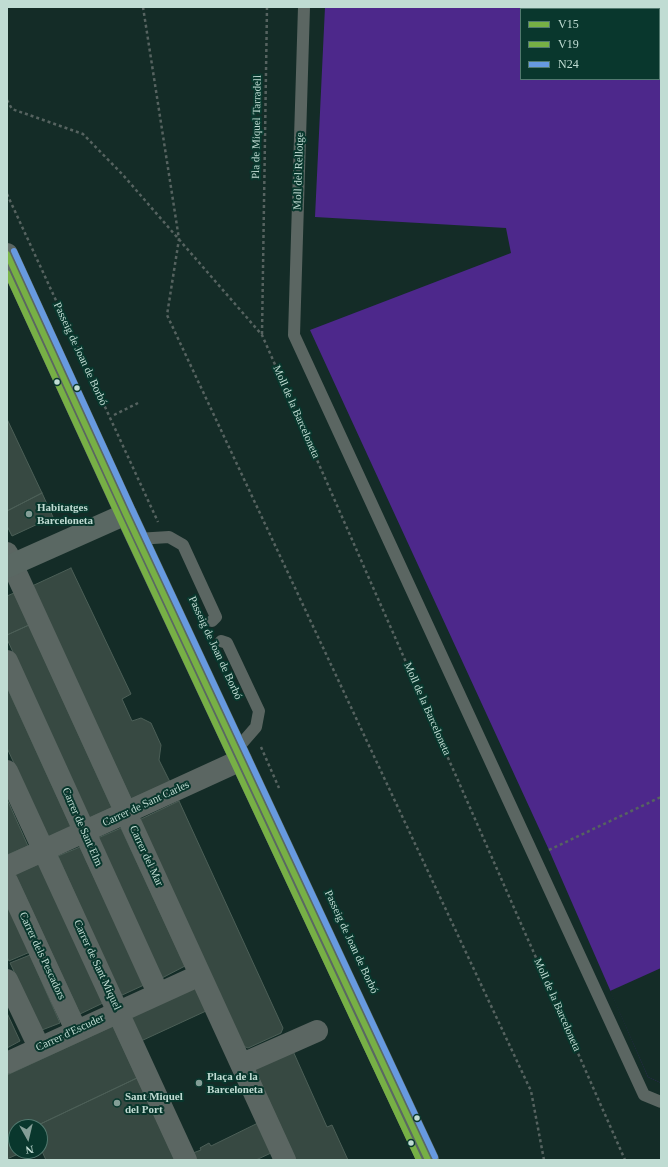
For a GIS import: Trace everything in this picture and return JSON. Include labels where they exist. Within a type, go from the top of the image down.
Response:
[{"type":"street","name":"Passeig de Joan de Borbó","points":[[7,254],[126,514],[428,1160]]},
{"type":"street","points":[[9,562],[126,514]]},
{"type":"street","name":"Carrer del Mar","points":[[9,562],[200,975],[282,1159]]},
{"type":"street","name":"Carrer de Sant Elm","points":[[7,660],[84,833],[158,993]]},
{"type":"street","name":"Carrer de Sant Carles","points":[[7,867],[126,814],[239,755]]},
{"type":"street","name":"Carrer de Sant Miquel","points":[[7,771],[186,1160]]},
{"type":"street","name":"Carrer dels Pescadors","points":[[7,881],[76,1030]]},
{"type":"street","name":"Carrer d'Escuder","points":[[7,1062],[200,975]]},
{"type":"street","points":[[7,980],[39,1047]]},
{"type":"street","points":[[249,1061],[317,1031]]},
{"type":"lane","name":"Moll del Rellotge","points":[[304,7],[294,335],[644,1094],[661,1102]]},
{"type":"lane","points":[[138,539],[169,537],[183,545],[216,616],[212,622]]},
{"type":"lane","points":[[221,641],[227,643],[259,711],[258,723],[239,755]]},
{"type":"path","points":[[144,7],[179,239],[167,315],[531,1091],[544,1160]]},
{"type":"path","name":"Pla de Miquel Tarradell","points":[[262,335],[268,7]]},
{"type":"path","points":[[7,100],[12,109],[82,134],[122,175],[179,239]]},
{"type":"path","name":"Passeig de Joan de Borbó","points":[[7,194],[164,537]]},
{"type":"path","name":"Moll de la Barceloneta","points":[[179,239],[262,335],[625,1160]]},
{"type":"path","points":[[114,415],[138,403]]},
{"type":"path","points":[[254,731],[280,790]]},
{"type":"path","points":[[549,850],[661,797]]},
{"type":"shaded area","points":[[325,7],[661,7],[661,1083],[648,1077],[549,850],[310,330],[511,253],[506,228],[315,217]]},
{"type":"pier","points":[[661,968],[661,1083],[648,1077],[610,991]]},
{"type":"building","points":[[7,419],[42,493],[7,511]]},
{"type":"building","name":"Habitatges Barceloneta","points":[[42,493],[53,517],[12,536],[7,526],[7,511]]},
{"type":"building","points":[[71,568],[131,694],[122,699],[132,721],[141,718],[151,723],[161,745],[159,760],[170,782],[131,799],[32,586]]},
{"type":"building","points":[[14,593],[29,625],[7,635],[7,596]]},
{"type":"building","points":[[29,625],[112,808],[89,818],[7,639],[7,635]]},
{"type":"building","points":[[7,687],[71,827],[48,837],[7,748]]},
{"type":"building","points":[[7,799],[28,846],[7,855]]},
{"type":"building","points":[[179,801],[283,1028],[281,1033],[248,1048],[243,1046],[139,820]]},
{"type":"building","points":[[121,828],[185,966],[162,978],[98,838]]},
{"type":"building","points":[[80,847],[144,985],[120,996],[58,856]]},
{"type":"building","points":[[39,864],[103,1003],[80,1014],[15,874]]},
{"type":"building","points":[[7,901],[30,952],[9,961],[7,957]]},
{"type":"building","points":[[30,955],[60,1023],[42,1030],[10,963]]},
{"type":"building","points":[[195,988],[206,1011],[141,1041],[130,1017]]},
{"type":"building","points":[[7,1013],[20,1041],[7,1048]]},
{"type":"building","points":[[113,1026],[137,1078],[48,1120],[48,1119],[8,1119],[7,1140],[7,1075]]},
{"type":"building","points":[[293,1051],[327,1127],[332,1125],[348,1160],[296,1160],[254,1068]]},
{"type":"building","name":"Sant Miquel del Port","points":[[137,1078],[175,1160],[46,1160],[48,1159],[48,1120]]},
{"type":"building","points":[[258,1123],[271,1153],[256,1160],[196,1160],[193,1153],[201,1150],[200,1148],[209,1143],[211,1146]]},
{"type":"building","points":[[7,1140],[8,1140],[7,1159]]},
{"type":"transit line","name":"N24","points":[[14,251],[133,511],[435,1157]]},
{"type":"transit line","name":"V15","points":[[7,254],[126,514],[428,1160]]},
{"type":"transit line","name":"V19","points":[[7,273],[119,517],[419,1160]]},
{"type":"place","name":"Habitatges Barceloneta","points":[[29,514]]},
{"type":"place","name":"Plaça de la Barceloneta","points":[[199,1083]]},
{"type":"place","name":"Sant Miquel del Port","points":[[117,1103]]}]
